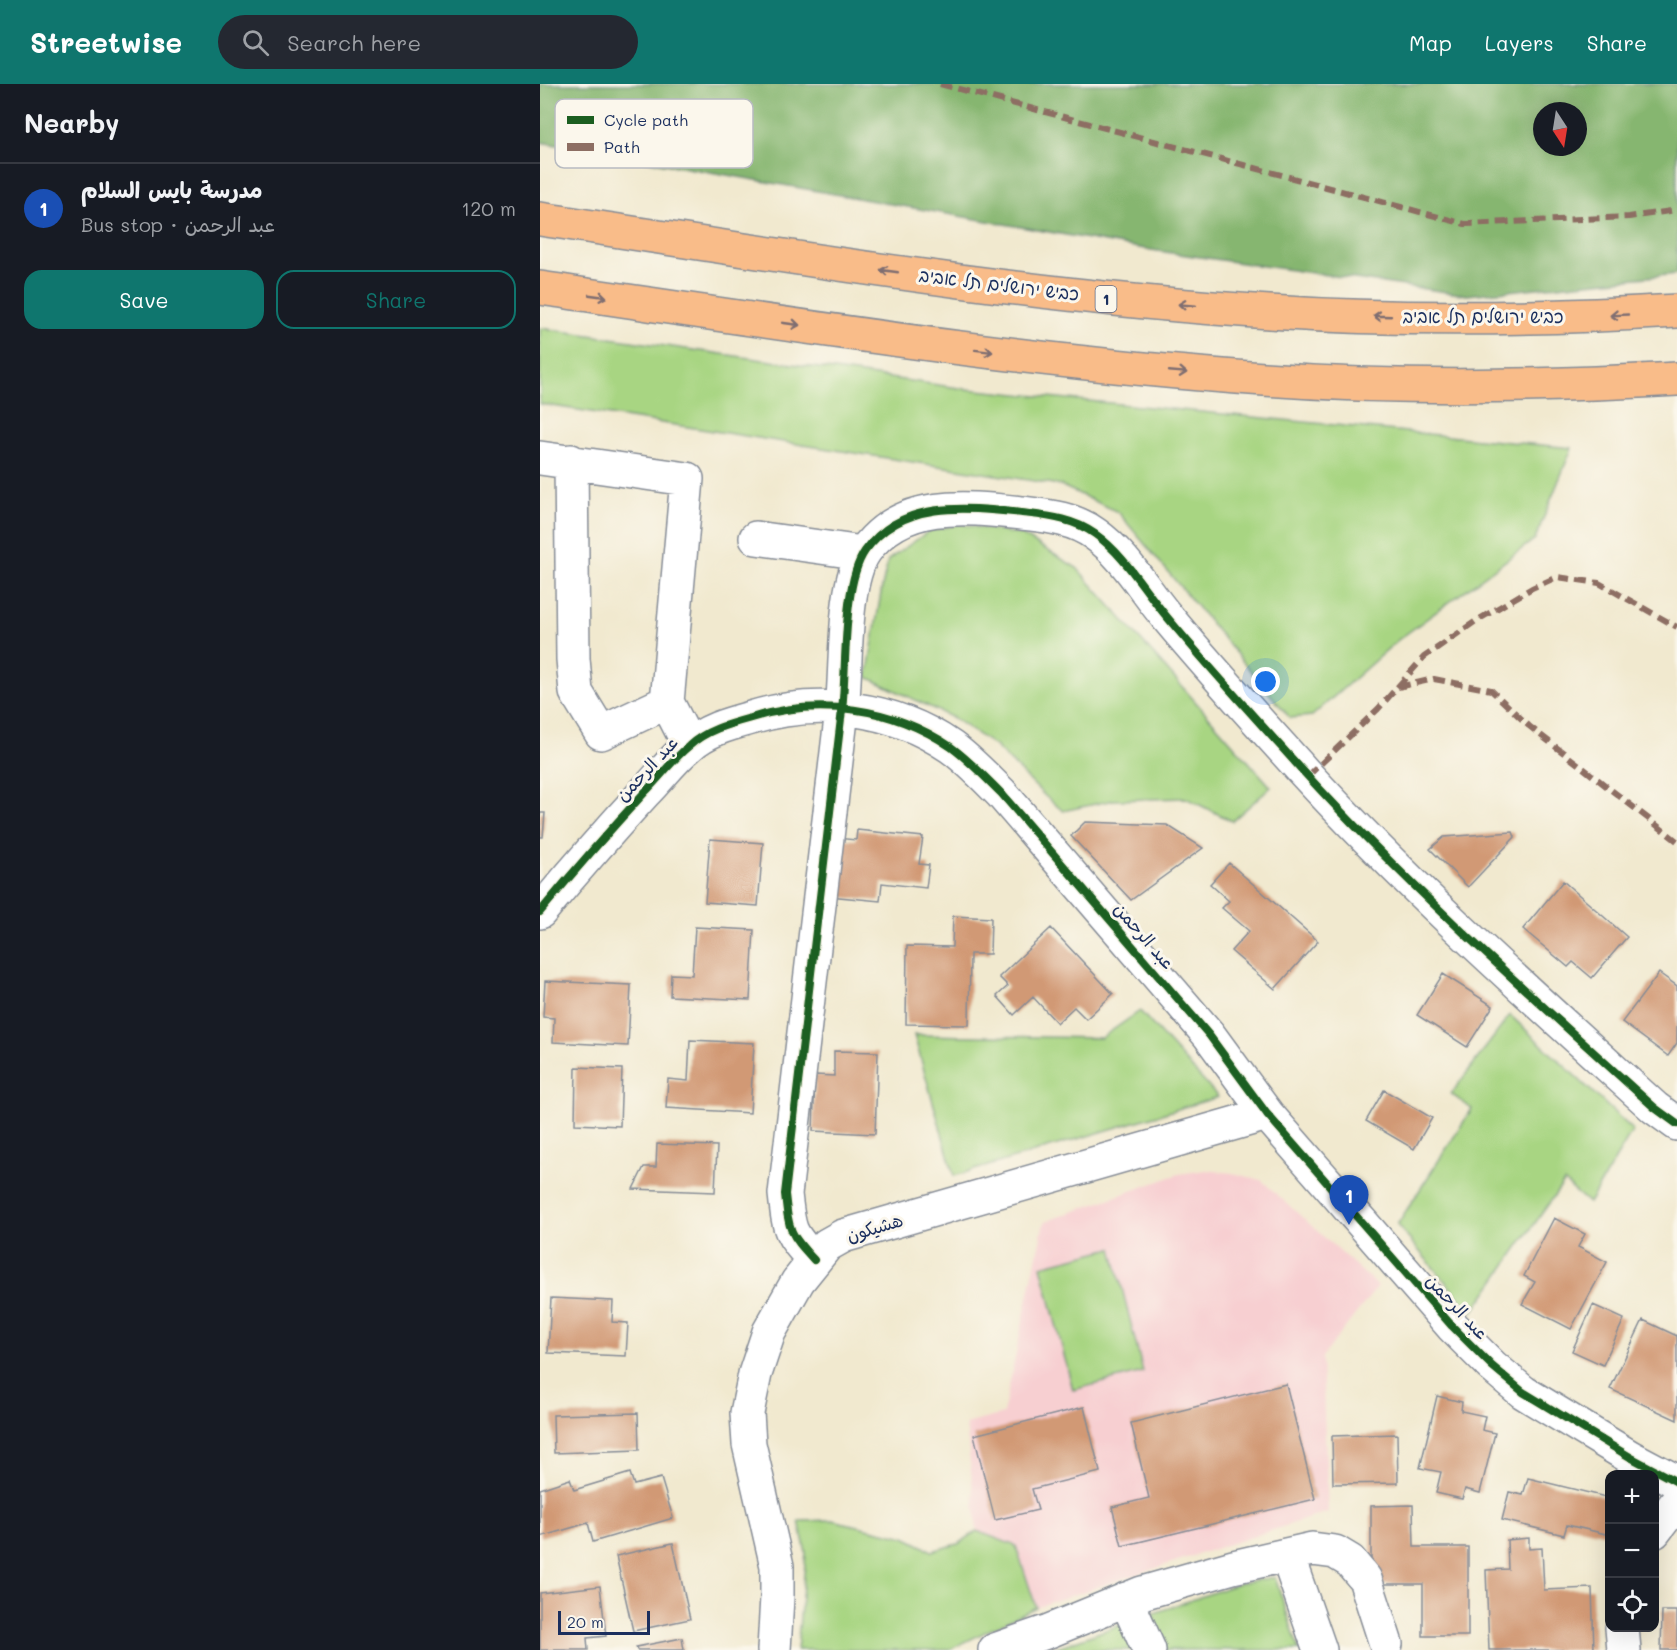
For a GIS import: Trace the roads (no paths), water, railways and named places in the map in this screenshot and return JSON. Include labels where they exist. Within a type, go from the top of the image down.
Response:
[{"type":"highway","name":"כביש ירושלים תל אביב","points":[[540,219],[943,278],[1106,298],[1258,311],[1429,318],[1583,317],[1677,311]]},
{"type":"highway","points":[[540,288],[934,345],[1098,365],[1266,380],[1439,386],[1585,384],[1677,379]]},
{"type":"street","points":[[667,702],[601,733],[576,692],[556,460],[687,478],[667,702],[689,745]]},
{"type":"street","points":[[814,1260],[794,1238],[788,1223],[785,1194],[843,707],[849,593],[863,553],[892,525],[927,511],[968,507],[1060,517],[1094,532],[1122,560],[1209,667],[1308,776],[1456,927],[1655,1108],[1677,1124]]},
{"type":"street","points":[[756,538],[863,553]]},
{"type":"street","name":"عبد الرحمن","points":[[540,912],[587,855],[689,745],[715,729],[766,713],[809,706],[843,707],[894,718],[926,732],[951,747],[1001,793],[1209,1035],[1266,1114],[1452,1326],[1492,1366],[1523,1392],[1630,1457],[1677,1482]]},
{"type":"street","name":"هشيكون","points":[[774,1650],[777,1566],[749,1444],[747,1413],[755,1374],[769,1332],[798,1281],[826,1245],[843,1236],[1266,1114]]},
{"type":"street","points":[[1659,1525],[1677,1502]]},
{"type":"street","points":[[995,1650],[1142,1593],[1312,1549],[1335,1552],[1350,1561],[1365,1579],[1386,1644]]},
{"type":"street","points":[[1287,1555],[1320,1650]]},
{"type":"street","points":[[1126,1599],[1149,1650]]},
{"type":"street","points":[[1622,1632],[1624,1650]]},
{"type":"place","name":"مدرسة بايس السلام","points":[[1349,1225]]}]
